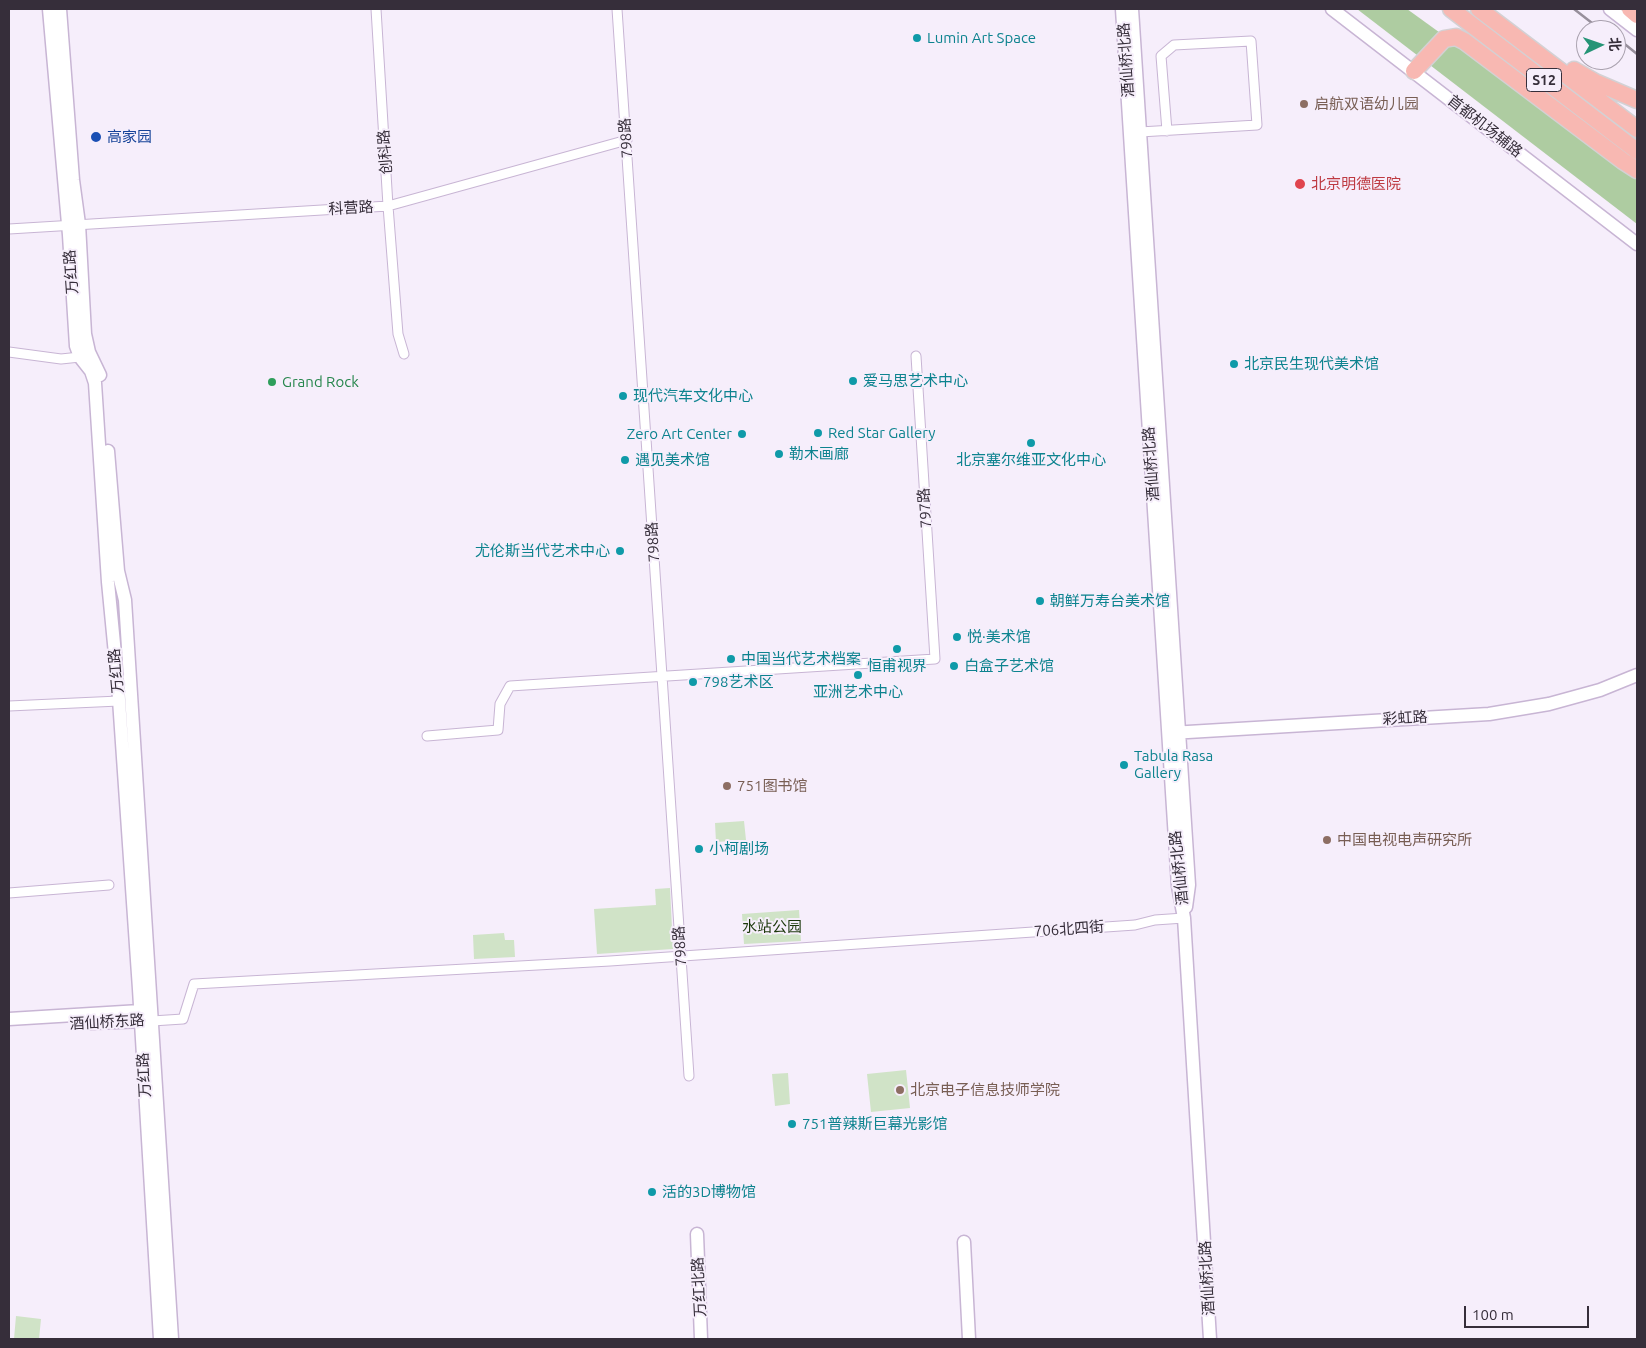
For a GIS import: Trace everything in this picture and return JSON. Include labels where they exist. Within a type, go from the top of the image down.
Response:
[{"type":"highway","name":"S12","points":[[1451,9],[1637,151]]},
{"type":"highway","name":"S12","points":[[1479,9],[1637,129]]},
{"type":"highway","points":[[1630,9],[1637,15]]},
{"type":"highway","points":[[1414,71],[1444,39],[1456,37],[1464,41],[1637,170]]},
{"type":"highway","points":[[1516,37],[1595,82],[1637,100]]},
{"type":"street","name":"万红路","points":[[50,9],[85,334],[89,352],[102,379],[118,571],[126,600],[160,1339]]},
{"type":"street","name":"万红路","points":[[60,9],[73,180],[76,346],[80,357],[91,371],[95,383],[108,582],[144,1018],[158,1136],[172,1339]]},
{"type":"street","name":"创科路","points":[[376,9],[398,334],[404,354]]},
{"type":"street","name":"798路","points":[[617,9],[689,1076]]},
{"type":"street","name":"酒仙桥北路","points":[[1122,9],[1174,732],[1189,885],[1184,918],[1210,1339]]},
{"type":"street","name":"酒仙桥北路","points":[[1132,9],[1174,732]]},
{"type":"street","name":"首都机场辅路","points":[[1332,9],[1637,244]]},
{"type":"street","points":[[1610,9],[1637,30]]},
{"type":"street","points":[[1140,132],[1167,131],[1257,125],[1252,41],[1174,45],[1162,56],[1167,131]]},
{"type":"street","name":"科营路","points":[[9,229],[388,206],[627,140]]},
{"type":"street","points":[[9,352],[61,359],[80,357]]},
{"type":"street","name":"797路","points":[[662,677],[935,659],[916,356]]},
{"type":"street","name":"彩虹路","points":[[1174,732],[1489,714],[1549,704],[1600,690],[1637,675]]},
{"type":"street","points":[[427,736],[498,730],[500,704],[510,686],[662,677]]},
{"type":"street","points":[[9,706],[119,701]]},
{"type":"street","points":[[9,893],[109,885]]},
{"type":"street","name":"706北四街","points":[[144,1018],[183,1019],[194,984],[568,964],[1135,925],[1155,920],[1184,918]]},
{"type":"street","name":"酒仙桥东路","points":[[9,1019],[144,1018]]},
{"type":"street","name":"酒仙桥东路","points":[[9,1028],[144,1018]]},
{"type":"street","name":"万红北路","points":[[696,1234],[702,1339]]},
{"type":"street","points":[[964,1242],[969,1339]]},
{"type":"green space","points":[[1357,9],[1407,9],[1637,175],[1637,224]]},
{"type":"green space","points":[[744,821],[746,840],[716,842],[715,823]]},
{"type":"green space","points":[[670,888],[673,949],[597,954],[594,909],[656,905],[655,889]]},
{"type":"green space","name":"水站公园","points":[[799,910],[801,941],[744,944],[742,914]]},
{"type":"green space","points":[[504,933],[505,940],[514,940],[515,957],[474,959],[473,935]]},
{"type":"green space","points":[[906,1070],[910,1108],[871,1112],[867,1074]]},
{"type":"green space","points":[[788,1073],[790,1104],[775,1106],[772,1074]]},
{"type":"green space","points":[[16,1316],[41,1319],[39,1339],[14,1339]]},
{"type":"railway","points":[[1574,9],[1588,20]]},
{"type":"railway","points":[[1626,45],[1637,54]]},
{"type":"place","name":"Lumin Art Space","points":[[917,38]]},
{"type":"place","name":"启航双语幼儿园","points":[[1304,104]]},
{"type":"place","name":"高家园","points":[[96,137]]},
{"type":"place","name":"北京明德医院","points":[[1300,184]]},
{"type":"place","name":"北京民生现代美术馆","points":[[1234,364]]},
{"type":"place","name":"爱马思艺术中心","points":[[853,381]]},
{"type":"place","name":"Grand Rock","points":[[272,382]]},
{"type":"place","name":"现代汽车文化中心","points":[[623,396]]},
{"type":"place","name":"Red Star Gallery","points":[[818,433]]},
{"type":"place","name":"Zero Art Center","points":[[742,434]]},
{"type":"place","name":"北京塞尔维亚文化中心","points":[[1031,443]]},
{"type":"place","name":"勒木画廊","points":[[779,454]]},
{"type":"place","name":"遇见美术馆","points":[[625,460]]},
{"type":"place","name":"尤伦斯当代艺术中心","points":[[620,551]]},
{"type":"place","name":"朝鲜万寿台美术馆","points":[[1040,601]]},
{"type":"place","name":"悦·美术馆","points":[[957,637]]},
{"type":"place","name":"恒甫视界","points":[[897,649]]},
{"type":"place","name":"中国当代艺术档案","points":[[731,659]]},
{"type":"place","name":"白盒子艺术馆","points":[[954,666]]},
{"type":"place","name":"亚洲艺术中心","points":[[858,675]]},
{"type":"place","name":"798艺术区","points":[[693,682]]},
{"type":"place","name":"Tabula Rasa Gallery","points":[[1124,765]]},
{"type":"place","name":"751图书馆","points":[[727,786]]},
{"type":"place","name":"中国电视电声研究所","points":[[1327,840]]},
{"type":"place","name":"小柯剧场","points":[[699,849]]},
{"type":"place","name":"北京电子信息技师学院","points":[[900,1090]]},
{"type":"place","name":"751普辣斯巨幕光影馆","points":[[792,1124]]},
{"type":"place","name":"活的3D博物馆","points":[[652,1192]]}]
